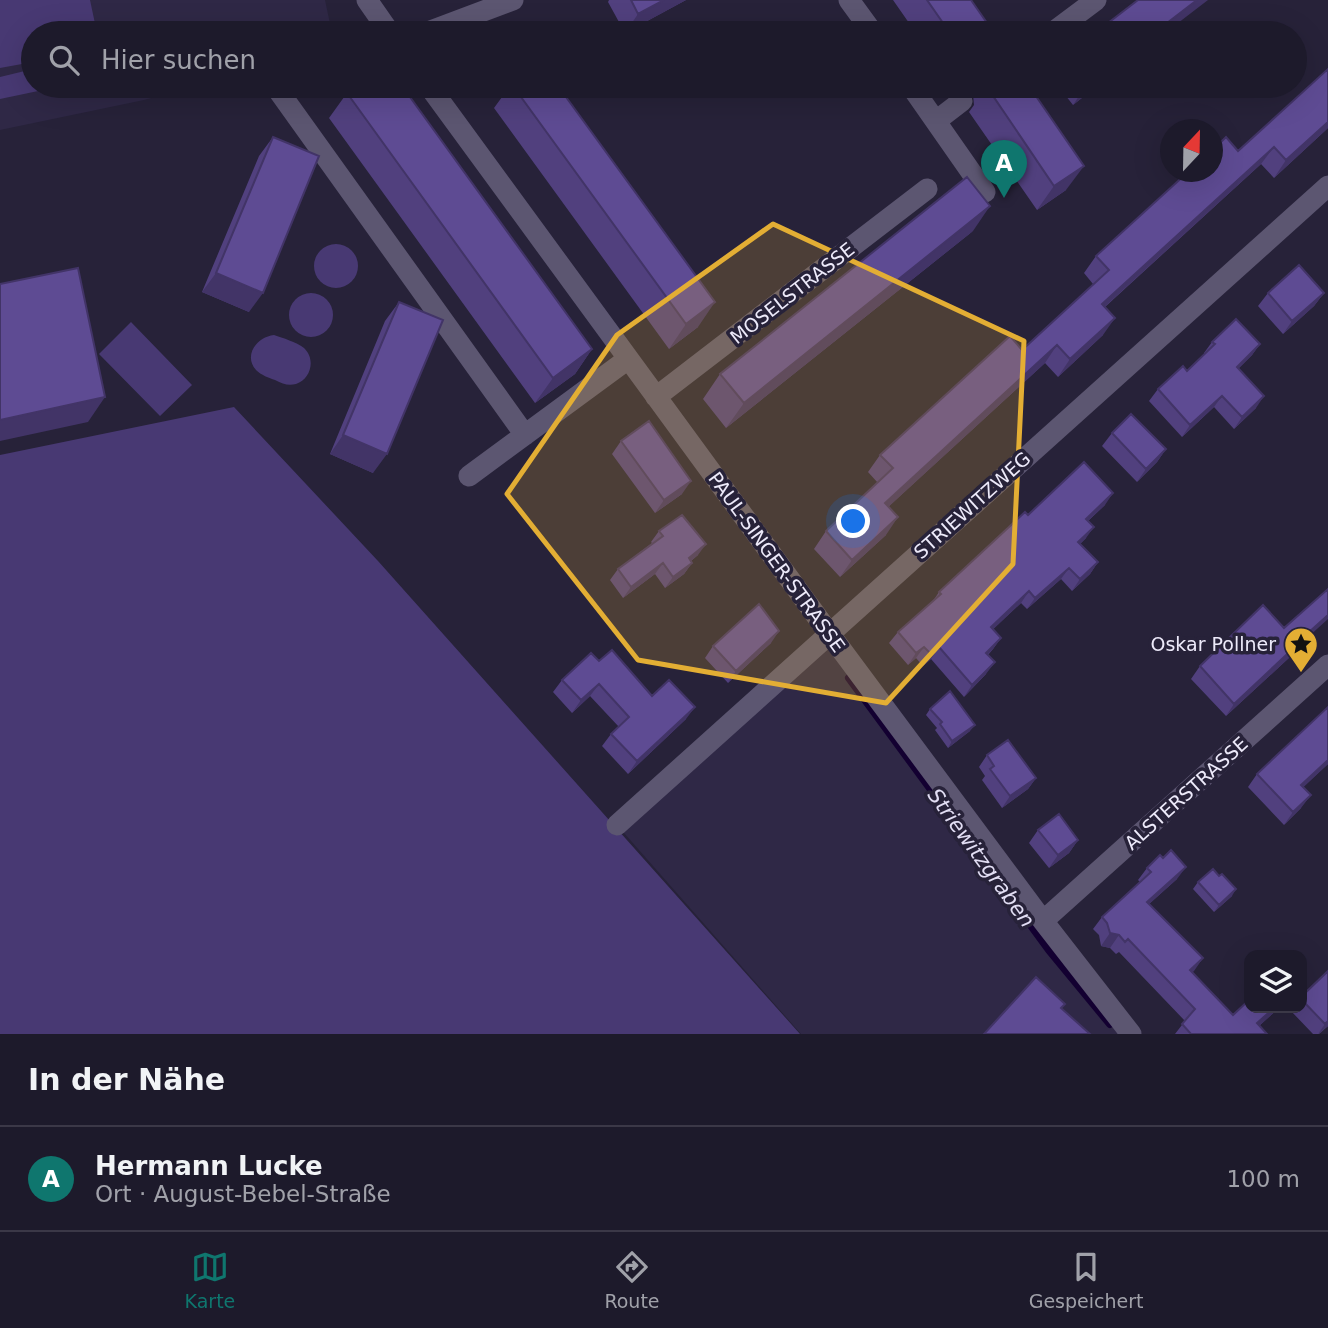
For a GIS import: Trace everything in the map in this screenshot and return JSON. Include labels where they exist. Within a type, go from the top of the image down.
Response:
[{"type":"street","points":[[367,0],[382,21]]},
{"type":"street","points":[[457,21],[513,0]]},
{"type":"street","points":[[849,0],[864,21]]},
{"type":"street","points":[[1068,21],[1096,0]]},
{"type":"street","points":[[284,98],[525,435]]},
{"type":"street","name":"PAUL-SINGER-STRASSE","points":[[438,98],[828,633],[1130,1034]]},
{"type":"street","points":[[920,98],[985,192]]},
{"type":"street","points":[[936,121],[962,101]]},
{"type":"street","name":"STRIEWITZWEG","points":[[617,825],[1328,186]]},
{"type":"street","name":"MOSELSTRASSE","points":[[656,397],[927,189]]},
{"type":"street","points":[[470,476],[628,359]]},
{"type":"street","name":"ALSTERSTRASSE","points":[[1043,921],[1328,665]]},
{"type":"highlighted area","points":[[773,224],[1024,341],[1013,564],[886,703],[638,660],[507,494],[617,335]]},
{"type":"shaded area","points":[[0,0],[325,0],[329,21],[21,21],[21,98],[151,98],[0,130]]},
{"type":"shaded area","points":[[0,0],[90,0],[94,21],[21,21],[21,64],[0,68]]},
{"type":"shaded area","points":[[21,72],[21,95],[0,99],[0,77]]},
{"type":"shaded area","points":[[336,244],[352,250],[358,266],[352,282],[336,288],[320,282],[314,266],[320,250]]},
{"type":"shaded area","points":[[311,293],[327,299],[333,315],[327,331],[311,337],[295,331],[289,315],[295,299]]},
{"type":"shaded area","points":[[131,322],[192,385],[160,416],[99,354]]},
{"type":"shaded area","points":[[274,335],[297,344],[308,352],[311,363],[308,373],[293,385],[283,384],[260,373],[252,364],[252,353],[257,343]]},
{"type":"shaded area","points":[[234,407],[378,561],[800,1034],[0,1034],[0,455]]},
{"type":"shaded area","points":[[829,633],[1127,1034],[801,1034],[617,825]]},
{"type":"building","points":[[631,0],[664,0],[638,14]]},
{"type":"building","points":[[927,0],[971,0],[986,21],[942,21]]},
{"type":"building","points":[[1138,0],[1197,0],[1170,21],[1111,21]]},
{"type":"building","points":[[1328,69],[1328,122],[1286,160],[1274,147],[1102,304],[1115,318],[1070,359],[1057,345],[885,503],[898,517],[852,560],[826,531],[893,468],[880,455],[1010,336],[1022,350],[1109,270],[1096,256],[1177,182],[1223,182],[1223,140],[1226,137],[1238,151],[1296,98],[1307,98],[1307,88]]},
{"type":"building","points":[[351,98],[411,98],[592,349],[553,378]]},
{"type":"building","points":[[522,98],[567,98],[715,302],[686,324]]},
{"type":"building","points":[[994,98],[1037,98],[1084,166],[1054,186]]},
{"type":"building","points":[[273,137],[319,156],[263,293],[216,273]]},
{"type":"building","points":[[967,177],[990,206],[744,403],[720,374]]},
{"type":"building","points":[[1299,265],[1324,293],[1292,321],[1268,293]]},
{"type":"building","points":[[78,268],[105,397],[0,420],[0,284]]},
{"type":"building","points":[[399,302],[443,320],[387,454],[343,435]]},
{"type":"building","points":[[1236,319],[1260,344],[1237,367],[1264,396],[1242,417],[1222,396],[1190,425],[1158,389],[1183,366],[1187,371]]},
{"type":"building","points":[[1131,414],[1166,449],[1146,469],[1112,433]]},
{"type":"building","points":[[649,421],[691,481],[664,500],[621,441]]},
{"type":"building","points":[[1084,462],[1113,493],[1086,519],[1094,527],[1078,542],[1098,562],[1080,579],[1069,568],[1035,598],[1029,591],[991,627],[1001,638],[986,653],[995,662],[972,685],[939,647],[931,654],[924,647],[916,653],[898,632],[1025,512],[1028,515]]},
{"type":"building","points":[[682,515],[706,544],[689,558],[692,563],[673,577],[663,563],[631,587],[618,569],[663,536],[659,531]]},
{"type":"building","points":[[1328,589],[1328,615],[1234,704],[1200,666],[1263,605],[1284,628]]},
{"type":"building","points":[[759,604],[779,631],[736,671],[713,646]]},
{"type":"building","points":[[612,650],[652,696],[669,680],[695,707],[637,761],[611,734],[629,717],[599,684],[581,700],[562,680],[591,653],[599,661]]},
{"type":"building","points":[[950,691],[975,725],[952,741],[940,724],[942,722],[930,709]]},
{"type":"building","points":[[1328,707],[1328,760],[1301,785],[1311,795],[1293,812],[1257,774]]},
{"type":"building","points":[[1008,740],[1036,778],[1010,796],[990,769],[994,766],[987,755]]},
{"type":"building","points":[[1059,814],[1078,840],[1058,855],[1038,830]]},
{"type":"building","points":[[1171,850],[1186,867],[1147,902],[1203,958],[1190,970],[1233,1015],[1244,1005],[1244,1013],[1268,1013],[1257,1023],[1267,1034],[1191,1034],[1182,1024],[1195,1009],[1128,939],[1125,942],[1119,935],[1110,933],[1102,917],[1151,872],[1147,868],[1160,855],[1163,858]]},
{"type":"building","points":[[1213,869],[1219,876],[1222,874],[1236,889],[1219,905],[1198,882]]},
{"type":"building","points":[[1328,971],[1328,1021],[1325,1024],[1307,1005],[1307,991]]},
{"type":"building","points":[[1036,977],[1065,1004],[1061,1008],[1090,1034],[984,1034]]},
{"type":"waterway","name":"Striewitzgraben","points":[[849,678],[1049,950],[1110,1024]]},
{"type":"place","name":"Hermann Lucke","points":[[1004,198]]},
{"type":"place","name":"Oskar Pollner","points":[[1301,674]]}]
